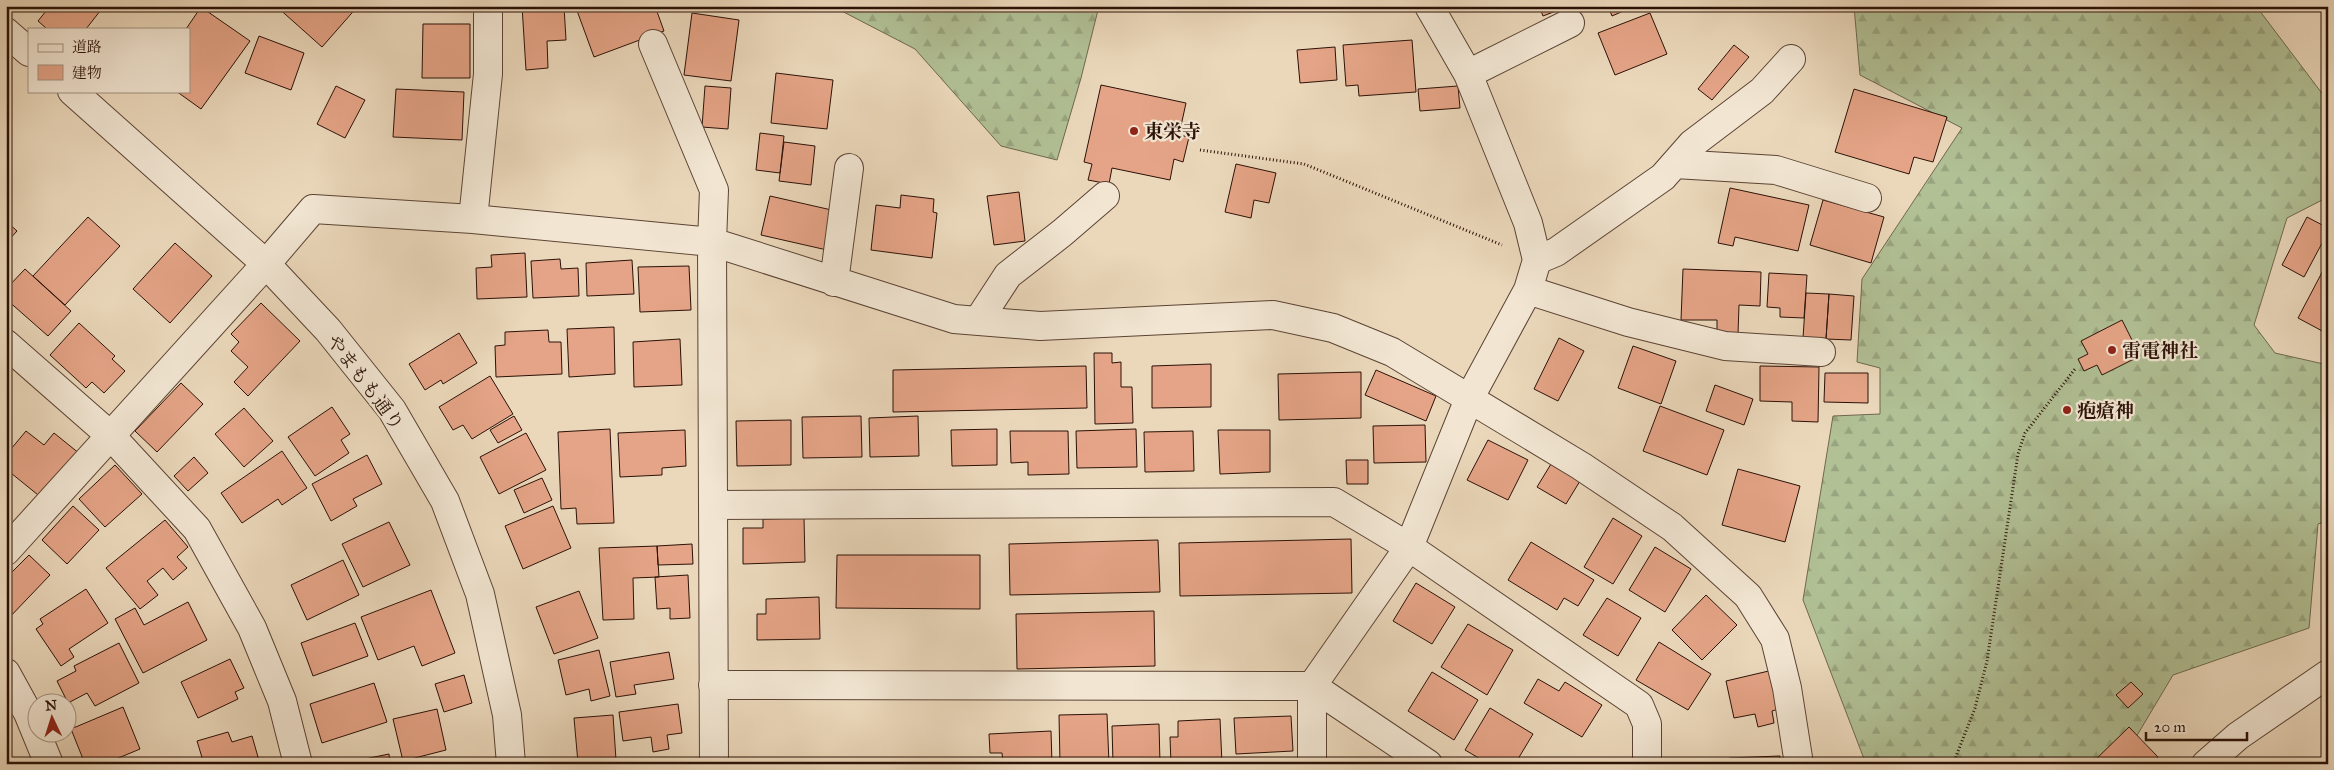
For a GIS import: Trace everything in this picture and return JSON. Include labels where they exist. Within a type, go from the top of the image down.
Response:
[{"type":"street","points":[[473,219],[488,74],[488,6]]},
{"type":"street","points":[[1312,764],[1312,686],[1409,547],[1469,399],[1528,290],[1537,260],[1528,223],[1468,74],[1429,6]]},
{"type":"street","points":[[1468,74],[1570,23]]},
{"type":"street","points":[[6,32],[28,51]]},
{"type":"street","points":[[653,44],[714,190],[712,242],[714,764]]},
{"type":"street","points":[[1537,260],[1556,252],[1664,177],[1692,144],[1762,91],[1791,59]]},
{"type":"street","name":"やまもも通り","points":[[73,92],[266,264],[328,330],[392,410],[445,501],[480,594],[507,714],[512,764]]},
{"type":"street","points":[[1675,164],[1776,170],[1867,198]]},
{"type":"street","points":[[834,282],[848,168]]},
{"type":"street","points":[[978,321],[1008,275],[1105,196]]},
{"type":"street","points":[[6,551],[266,264],[313,209],[473,219],[712,242],[954,319],[1040,326],[1273,316],[1333,328],[1392,352],[1581,466],[1672,526],[1748,596],[1776,639],[1787,688],[1799,764]]},
{"type":"street","points":[[1528,290],[1628,322],[1725,346],[1821,352]]},
{"type":"street","points":[[6,344],[111,436],[197,529],[252,628],[282,701],[298,764]]},
{"type":"street","points":[[713,504],[1334,502],[1409,547],[1639,705],[1647,724],[1647,764]]},
{"type":"street","points":[[6,673],[28,713],[49,764]]},
{"type":"street","points":[[2206,764],[2238,736],[2328,674]]},
{"type":"street","points":[[713,686],[1312,686],[1428,764]]},
{"type":"path","points":[[1200,150],[1304,164],[1537,260]]},
{"type":"path","points":[[1953,764],[1975,708],[1987,661],[2018,454],[2025,432],[2075,369]]},
{"type":"green space","points":[[832,6],[1099,6],[1081,78],[1057,160],[1001,146],[915,49]]},
{"type":"green space","points":[[1854,6],[2256,6],[2324,96],[2328,97],[2328,197],[2287,218],[2254,325],[2275,353],[2328,365],[2328,521],[2318,524],[2309,628],[2173,675],[2120,764],[1866,764],[1803,600],[1833,416],[1880,414],[1880,368],[1857,362],[1862,279],[1962,128],[1860,75]]},
{"type":"building","points":[[50,6],[104,6],[87,28],[46,28],[38,21]]},
{"type":"building","points":[[276,6],[358,6],[322,47]]},
{"type":"building","points":[[522,6],[564,6],[566,40],[547,41],[548,68],[526,70]]},
{"type":"building","points":[[580,6],[655,6],[664,31],[594,57],[576,8]]},
{"type":"building","points":[[1539,6],[1569,6],[1543,16]]},
{"type":"building","points":[[1608,6],[1635,6],[1612,16]]},
{"type":"building","points":[[201,7],[250,41],[201,109],[177,92],[190,92],[190,28],[187,28]]},
{"type":"building","points":[[692,13],[739,20],[731,81],[684,75]]},
{"type":"building","points":[[1650,13],[1667,54],[1615,75],[1598,33]]},
{"type":"building","points":[[423,24],[470,24],[470,78],[422,78]]},
{"type":"building","points":[[259,36],[304,53],[291,90],[245,73]]},
{"type":"building","points":[[1412,40],[1416,92],[1359,96],[1358,85],[1346,86],[1343,45]]},
{"type":"building","points":[[1734,45],[1749,57],[1712,100],[1698,89]]},
{"type":"building","points":[[1335,47],[1337,80],[1300,83],[1297,50]]},
{"type":"building","points":[[776,73],[833,80],[827,129],[771,123]]},
{"type":"building","points":[[1101,85],[1186,103],[1179,135],[1189,137],[1183,162],[1174,159],[1170,180],[1112,168],[1109,184],[1088,180],[1092,164],[1084,162]]},
{"type":"building","points":[[336,86],[365,100],[345,138],[317,124]]},
{"type":"building","points":[[705,86],[731,88],[728,129],[702,127]]},
{"type":"building","points":[[1458,86],[1460,108],[1420,111],[1418,89]]},
{"type":"building","points":[[396,89],[464,92],[462,140],[393,137]]},
{"type":"building","points":[[1854,89],[1947,117],[1933,162],[1914,157],[1909,174],[1835,152]]},
{"type":"building","points":[[760,133],[784,136],[780,173],[756,170]]},
{"type":"building","points":[[784,142],[815,146],[811,185],[779,181]]},
{"type":"building","points":[[1236,164],[1276,173],[1269,203],[1254,200],[1251,218],[1225,212]]},
{"type":"building","points":[[1730,188],[1809,205],[1798,251],[1735,237],[1733,246],[1718,243]]},
{"type":"building","points":[[1019,192],[1025,241],[994,245],[987,196]]},
{"type":"building","points":[[901,195],[934,199],[933,212],[937,213],[932,258],[871,250],[876,205],[900,208]]},
{"type":"building","points":[[770,196],[836,211],[827,250],[761,235]]},
{"type":"building","points":[[1823,200],[1884,217],[1871,263],[1810,245]]},
{"type":"building","points":[[88,217],[120,246],[65,305],[33,276]]},
{"type":"building","points":[[2307,217],[2328,228],[2328,232],[2304,277],[2282,265]]},
{"type":"building","points":[[6,221],[17,231],[6,243]]},
{"type":"building","points":[[175,243],[212,276],[170,323],[133,289]]},
{"type":"building","points":[[525,253],[527,297],[477,299],[476,268],[492,267],[491,255]]},
{"type":"building","points":[[560,259],[561,269],[578,268],[579,296],[533,298],[531,261]]},
{"type":"building","points":[[632,260],[634,294],[587,296],[586,263]]},
{"type":"building","points":[[2328,261],[2328,331],[2326,333],[2298,318]]},
{"type":"building","points":[[689,266],[691,310],[640,312],[638,267]]},
{"type":"building","points":[[25,269],[71,311],[48,336],[6,299],[6,289]]},
{"type":"building","points":[[1683,269],[1761,272],[1760,306],[1739,305],[1738,334],[1717,333],[1717,320],[1681,320]]},
{"type":"building","points":[[1769,273],[1807,275],[1804,318],[1780,317],[1780,308],[1767,307]]},
{"type":"building","points":[[1806,293],[1829,294],[1826,339],[1803,338]]},
{"type":"building","points":[[1829,294],[1854,296],[1851,340],[1826,339]]},
{"type":"building","points":[[261,303],[300,341],[248,396],[234,382],[248,367],[231,351],[239,342],[231,334]]},
{"type":"building","points":[[2122,320],[2140,356],[2102,375],[2097,365],[2084,371],[2078,359],[2088,354],[2081,341]]},
{"type":"building","points":[[79,323],[115,356],[112,359],[125,371],[104,393],[92,382],[86,388],[50,355]]},
{"type":"building","points":[[614,327],[615,374],[569,377],[567,329]]},
{"type":"building","points":[[548,330],[549,342],[561,342],[562,374],[496,377],[495,346],[505,345],[505,332]]},
{"type":"building","points":[[459,333],[477,363],[443,384],[441,380],[425,390],[409,364]]},
{"type":"building","points":[[1559,338],[1584,351],[1558,401],[1534,389]]},
{"type":"building","points":[[680,339],[682,385],[634,387],[633,342]]},
{"type":"building","points":[[1633,346],[1676,361],[1661,404],[1618,388]]},
{"type":"building","points":[[1094,353],[1112,353],[1112,363],[1121,362],[1121,387],[1132,387],[1133,423],[1095,424]]},
{"type":"building","points":[[1211,364],[1211,407],[1152,408],[1152,366]]},
{"type":"building","points":[[1086,366],[1087,408],[893,412],[893,370]]},
{"type":"building","points":[[1760,366],[1819,367],[1818,422],[1792,421],[1792,402],[1760,401]]},
{"type":"building","points":[[1376,370],[1436,396],[1426,421],[1365,395]]},
{"type":"building","points":[[1361,372],[1361,418],[1279,420],[1278,374]]},
{"type":"building","points":[[1825,373],[1868,373],[1868,403],[1824,402]]},
{"type":"building","points":[[490,376],[513,414],[472,439],[463,425],[453,430],[439,407]]},
{"type":"building","points":[[181,383],[203,404],[157,452],[135,431]]},
{"type":"building","points":[[1715,385],[1753,399],[1744,425],[1706,411]]},
{"type":"building","points":[[1660,406],[1724,430],[1707,475],[1643,451]]},
{"type":"building","points":[[332,407],[350,434],[341,440],[349,453],[315,476],[288,437]]},
{"type":"building","points":[[244,408],[273,441],[244,467],[215,434]]},
{"type":"building","points":[[514,416],[522,430],[498,443],[490,430]]},
{"type":"building","points":[[861,416],[862,457],[803,458],[802,417]]},
{"type":"building","points":[[918,416],[919,456],[870,457],[869,418]]},
{"type":"building","points":[[791,420],[791,465],[737,466],[736,421]]},
{"type":"building","points":[[1425,425],[1426,462],[1374,463],[1373,426]]},
{"type":"building","points":[[610,429],[614,523],[577,524],[576,508],[561,509],[558,432]]},
{"type":"building","points":[[997,429],[997,465],[952,466],[951,430]]},
{"type":"building","points":[[1136,429],[1137,467],[1077,468],[1076,431]]},
{"type":"building","points":[[685,430],[686,466],[662,468],[662,475],[620,477],[618,433]]},
{"type":"building","points":[[1218,430],[1270,430],[1270,472],[1220,474]]},
{"type":"building","points":[[26,431],[44,445],[54,433],[80,454],[43,499],[6,469],[6,455]]},
{"type":"building","points":[[1010,431],[1068,431],[1069,474],[1028,475],[1028,462],[1011,463]]},
{"type":"building","points":[[1193,431],[1194,471],[1145,472],[1144,432]]},
{"type":"building","points":[[526,433],[546,470],[499,494],[480,457]]},
{"type":"building","points":[[1488,440],[1528,460],[1508,500],[1467,480]]},
{"type":"building","points":[[282,451],[307,488],[282,505],[278,499],[242,523],[221,493]]},
{"type":"building","points":[[367,455],[382,484],[353,499],[357,506],[331,521],[312,484]]},
{"type":"building","points":[[194,457],[208,473],[188,491],[174,476]]},
{"type":"building","points":[[1346,460],[1368,460],[1368,484],[1347,484]]},
{"type":"building","points":[[1551,464],[1580,481],[1566,504],[1537,487]]},
{"type":"building","points":[[115,465],[142,494],[105,527],[79,499]]},
{"type":"building","points":[[1738,469],[1800,486],[1785,542],[1722,525]]},
{"type":"building","points":[[542,478],[552,500],[524,513],[514,490]]},
{"type":"building","points":[[73,506],[99,530],[67,564],[42,540]]},
{"type":"building","points":[[553,506],[571,548],[523,569],[505,526]]},
{"type":"building","points":[[804,518],[805,562],[743,564],[743,528],[763,528],[763,519]]},
{"type":"building","points":[[1613,518],[1642,536],[1613,584],[1584,567]]},
{"type":"building","points":[[6,520],[13,525],[6,534]]},
{"type":"building","points":[[165,520],[188,547],[177,557],[187,568],[173,580],[163,568],[147,581],[158,595],[140,609],[106,568]]},
{"type":"building","points":[[389,522],[410,565],[363,587],[342,544]]},
{"type":"building","points":[[1351,539],[1352,593],[1180,596],[1179,543]]},
{"type":"building","points":[[1158,540],[1160,592],[1010,595],[1009,544]]},
{"type":"building","points":[[1531,542],[1594,580],[1578,606],[1564,598],[1557,610],[1508,580]]},
{"type":"building","points":[[692,544],[693,564],[658,565],[657,546]]},
{"type":"building","points":[[657,546],[659,577],[633,578],[634,619],[603,620],[599,548]]},
{"type":"building","points":[[1655,547],[1691,569],[1665,612],[1629,590]]},
{"type":"building","points":[[29,555],[50,575],[6,621],[6,578]]},
{"type":"building","points":[[837,555],[980,555],[980,609],[836,608]]},
{"type":"building","points":[[343,560],[359,595],[307,620],[291,585]]},
{"type":"building","points":[[688,575],[690,618],[670,619],[670,608],[657,609],[655,577]]},
{"type":"building","points":[[1416,583],[1455,607],[1432,644],[1393,621]]},
{"type":"building","points":[[86,589],[108,623],[69,649],[74,657],[61,666],[36,629],[43,624],[40,619]]},
{"type":"building","points":[[431,590],[455,653],[422,666],[414,646],[378,660],[361,617]]},
{"type":"building","points":[[579,591],[598,638],[554,654],[536,607]]},
{"type":"building","points":[[1706,595],[1737,625],[1702,660],[1672,630]]},
{"type":"building","points":[[819,597],[820,639],[757,640],[757,614],[766,614],[766,599]]},
{"type":"building","points":[[1607,598],[1641,618],[1618,656],[1583,635]]},
{"type":"building","points":[[188,602],[207,640],[143,673],[115,619],[135,608],[144,625]]},
{"type":"building","points":[[1154,611],[1155,666],[1017,669],[1016,614]]},
{"type":"building","points":[[355,623],[368,656],[313,676],[301,643]]},
{"type":"building","points":[[1468,624],[1513,650],[1487,695],[1441,667]]},
{"type":"building","points":[[1659,642],[1711,674],[1688,710],[1636,680]]},
{"type":"building","points":[[119,643],[139,683],[95,706],[87,693],[78,698],[78,692],[62,692],[57,681],[76,671],[74,666]]},
{"type":"building","points":[[599,650],[610,696],[591,701],[589,689],[566,695],[558,660]]},
{"type":"building","points":[[669,652],[674,679],[634,685],[636,694],[616,697],[610,662]]},
{"type":"building","points":[[230,659],[244,688],[235,692],[238,699],[198,718],[181,682]]},
{"type":"building","points":[[1773,670],[1782,708],[1772,711],[1774,723],[1758,727],[1755,714],[1734,718],[1726,681]]},
{"type":"building","points":[[1432,672],[1478,700],[1454,740],[1408,711]]},
{"type":"building","points":[[464,675],[472,703],[444,712],[435,684]]},
{"type":"building","points":[[1538,679],[1559,691],[1565,682],[1602,705],[1582,737],[1524,703]]},
{"type":"building","points":[[2131,682],[2143,694],[2128,708],[2116,695]]},
{"type":"building","points":[[374,683],[387,722],[322,743],[310,704]]},
{"type":"building","points":[[678,704],[682,733],[667,735],[669,749],[653,752],[651,737],[623,741],[619,712]]},
{"type":"building","points":[[123,707],[140,749],[104,764],[85,764],[76,742],[78,742],[78,726]]},
{"type":"building","points":[[1490,708],[1533,734],[1515,764],[1489,764],[1465,750]]},
{"type":"building","points":[[437,709],[446,750],[403,761],[393,719]]},
{"type":"building","points":[[1107,714],[1109,764],[1060,764],[1059,715]]},
{"type":"building","points":[[613,715],[616,760],[578,763],[574,718]]},
{"type":"building","points":[[1291,716],[1293,751],[1236,754],[1234,718]]},
{"type":"building","points":[[1220,719],[1222,764],[1171,764],[1170,737],[1178,737],[1178,721]]},
{"type":"building","points":[[1159,724],[1160,764],[1113,764],[1112,726]]},
{"type":"building","points":[[2129,727],[2158,757],[2151,764],[2091,764]]},
{"type":"building","points":[[1051,731],[1052,764],[1003,764],[1002,753],[990,753],[989,734]]},
{"type":"building","points":[[228,732],[232,742],[252,736],[260,764],[204,764],[197,741]]},
{"type":"building","points":[[389,754],[390,764],[340,764]]},
{"type":"building","points":[[1780,756],[1780,764],[1730,764],[1729,758]]},
{"type":"building","points":[[1283,759],[1283,764],[1224,764],[1224,761]]},
{"type":"building","points":[[1724,759],[1724,764],[1676,764],[1676,761]]},
{"type":"place","name":"東栄寺","points":[[1134,131]]},
{"type":"place","name":"雷電神社","points":[[2112,350]]},
{"type":"place","name":"疱瘡神","points":[[2067,410]]}]
